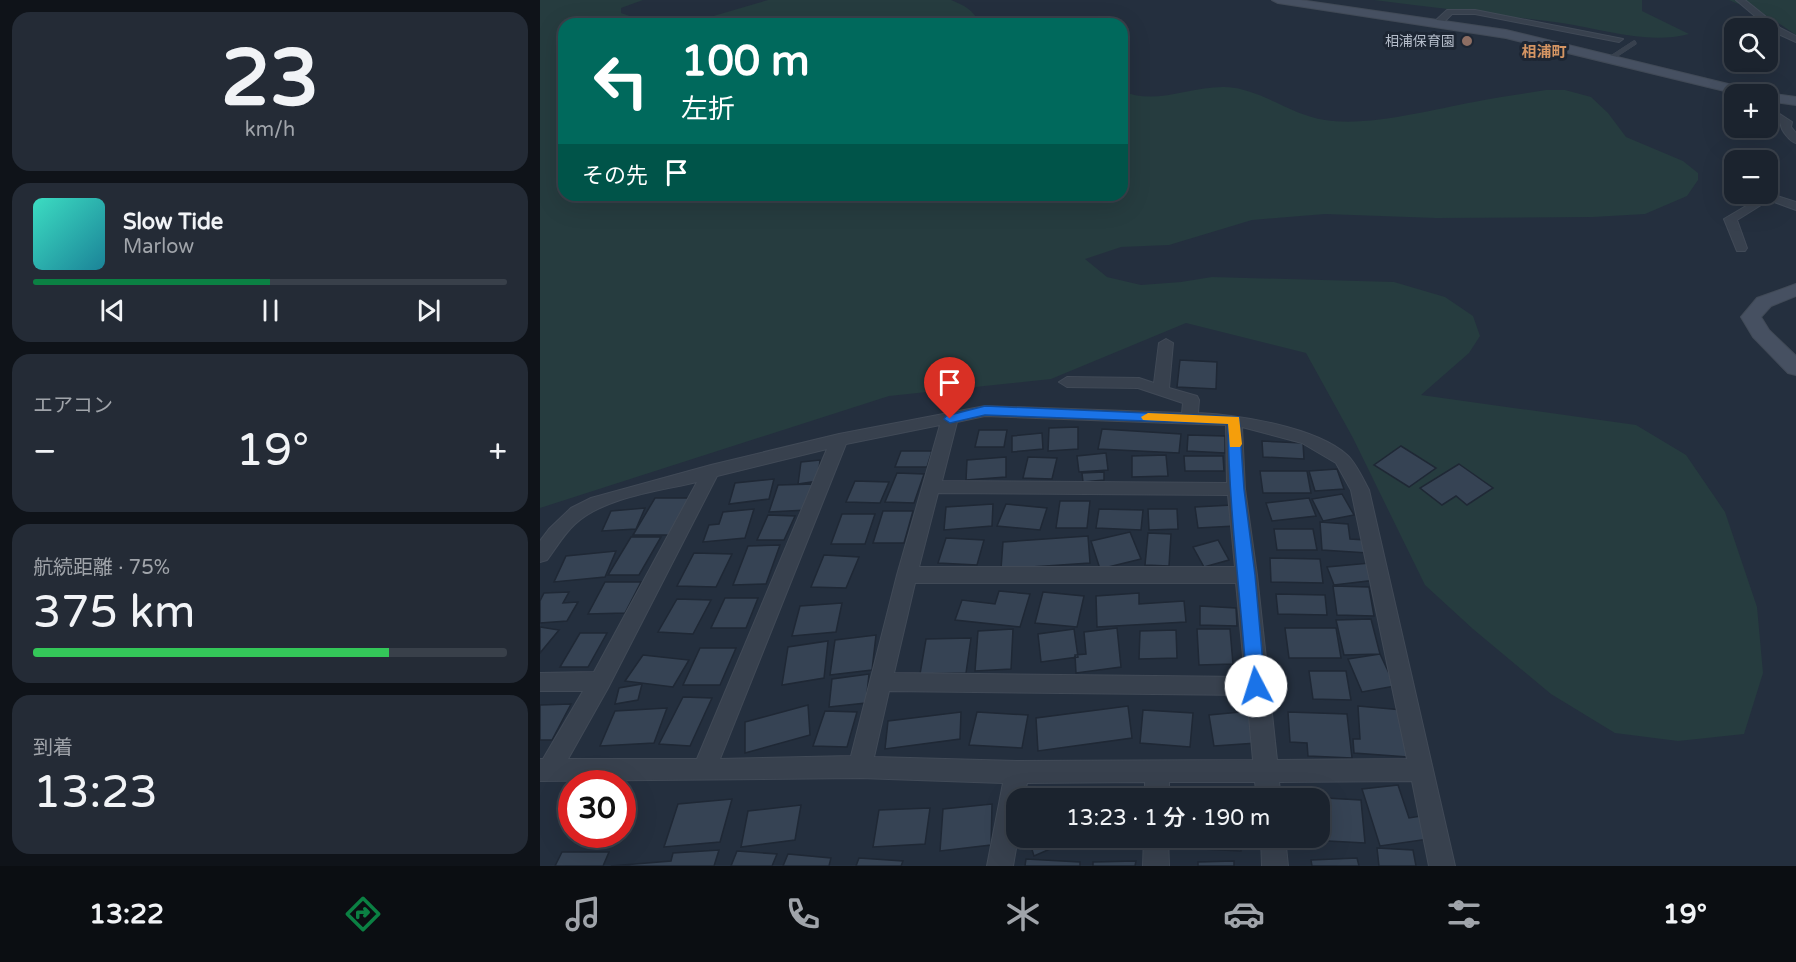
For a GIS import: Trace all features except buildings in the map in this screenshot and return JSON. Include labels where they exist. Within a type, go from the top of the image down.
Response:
[{"type":"street","points":[[1278,0],[1506,34],[1724,88]]},
{"type":"street","points":[[1740,0],[1777,30],[1796,39]]},
{"type":"street","points":[[1437,24],[1450,12],[1475,12],[1619,39]]},
{"type":"street","points":[[1778,99],[1796,101]]},
{"type":"street","points":[[1778,117],[1788,124],[1785,126],[1796,140]]},
{"type":"street","points":[[1741,248],[1730,219],[1768,196],[1796,206]]},
{"type":"street","points":[[1796,290],[1772,297],[1756,307],[1752,317],[1760,333],[1796,368]]},
{"type":"street","points":[[1161,390],[1166,343]]},
{"type":"street","points":[[1067,382],[1139,383],[1191,400],[1190,419]]},
{"type":"street","points":[[540,555],[565,521],[585,506],[711,471],[839,440],[985,411],[1234,420],[1308,439],[1342,459],[1360,490],[1442,866]]},
{"type":"street","points":[[860,767],[907,575],[950,419]]},
{"type":"street","points":[[1234,420],[1236,489],[1268,788]]},
{"type":"street","points":[[704,770],[839,440]]},
{"type":"street","points":[[545,770],[600,681],[711,471]]},
{"type":"street","points":[[932,487],[1236,489]]},
{"type":"street","points":[[907,575],[1247,575]]},
{"type":"street","points":[[540,682],[600,681]]},
{"type":"street","points":[[880,682],[1256,686]]},
{"type":"street","points":[[545,770],[860,767],[1017,772],[1421,770]]},
{"type":"street","points":[[1157,771],[1157,788]]},
{"type":"street","points":[[1000,866],[1017,772]]},
{"type":"street","points":[[1156,848],[1156,866]]},
{"type":"street","points":[[1274,848],[1275,866]]},
{"type":"lane","points":[[1608,60],[1634,43]]},
{"type":"green space","points":[[540,0],[643,0],[621,8],[621,13],[635,18],[558,18],[558,201],[1128,201],[1128,93],[1147,97],[1212,88],[1238,88],[1312,117],[1342,122],[1399,117],[1546,90],[1565,90],[1591,97],[1608,113],[1626,137],[1683,161],[1698,173],[1698,180],[1687,196],[1645,214],[1593,217],[1436,218],[1325,214],[1252,220],[1169,245],[1121,247],[1085,259],[1107,277],[1141,285],[1212,277],[1394,282],[1445,297],[1473,316],[1480,336],[1469,353],[1421,395],[1636,425],[1686,455],[1725,512],[1757,607],[1763,673],[1744,734],[1678,741],[1615,733],[1551,694],[1473,629],[1425,585],[1353,438],[1306,353],[1186,323],[1051,379],[889,396],[540,508]]},
{"type":"green space","points":[[768,0],[951,0],[968,8],[976,18],[707,18]]},
{"type":"green space","points":[[1374,0],[1642,0],[1642,11],[1689,34],[1657,38],[1641,37],[1562,23]]},
{"type":"green space","points":[[1729,0],[1796,0],[1796,35],[1778,23],[1778,18],[1771,18]]},
{"type":"slow traffic","points":[[1148,417],[1234,420],[1235,444]]},
{"type":"place","name":"相浦保育園","points":[[1467,41]]},
{"type":"district","name":"相浦町","points":[[1544,52]]},
{"type":"route","points":[[950,419],[985,411],[1234,420],[1236,489],[1247,575],[1256,686]]}]
